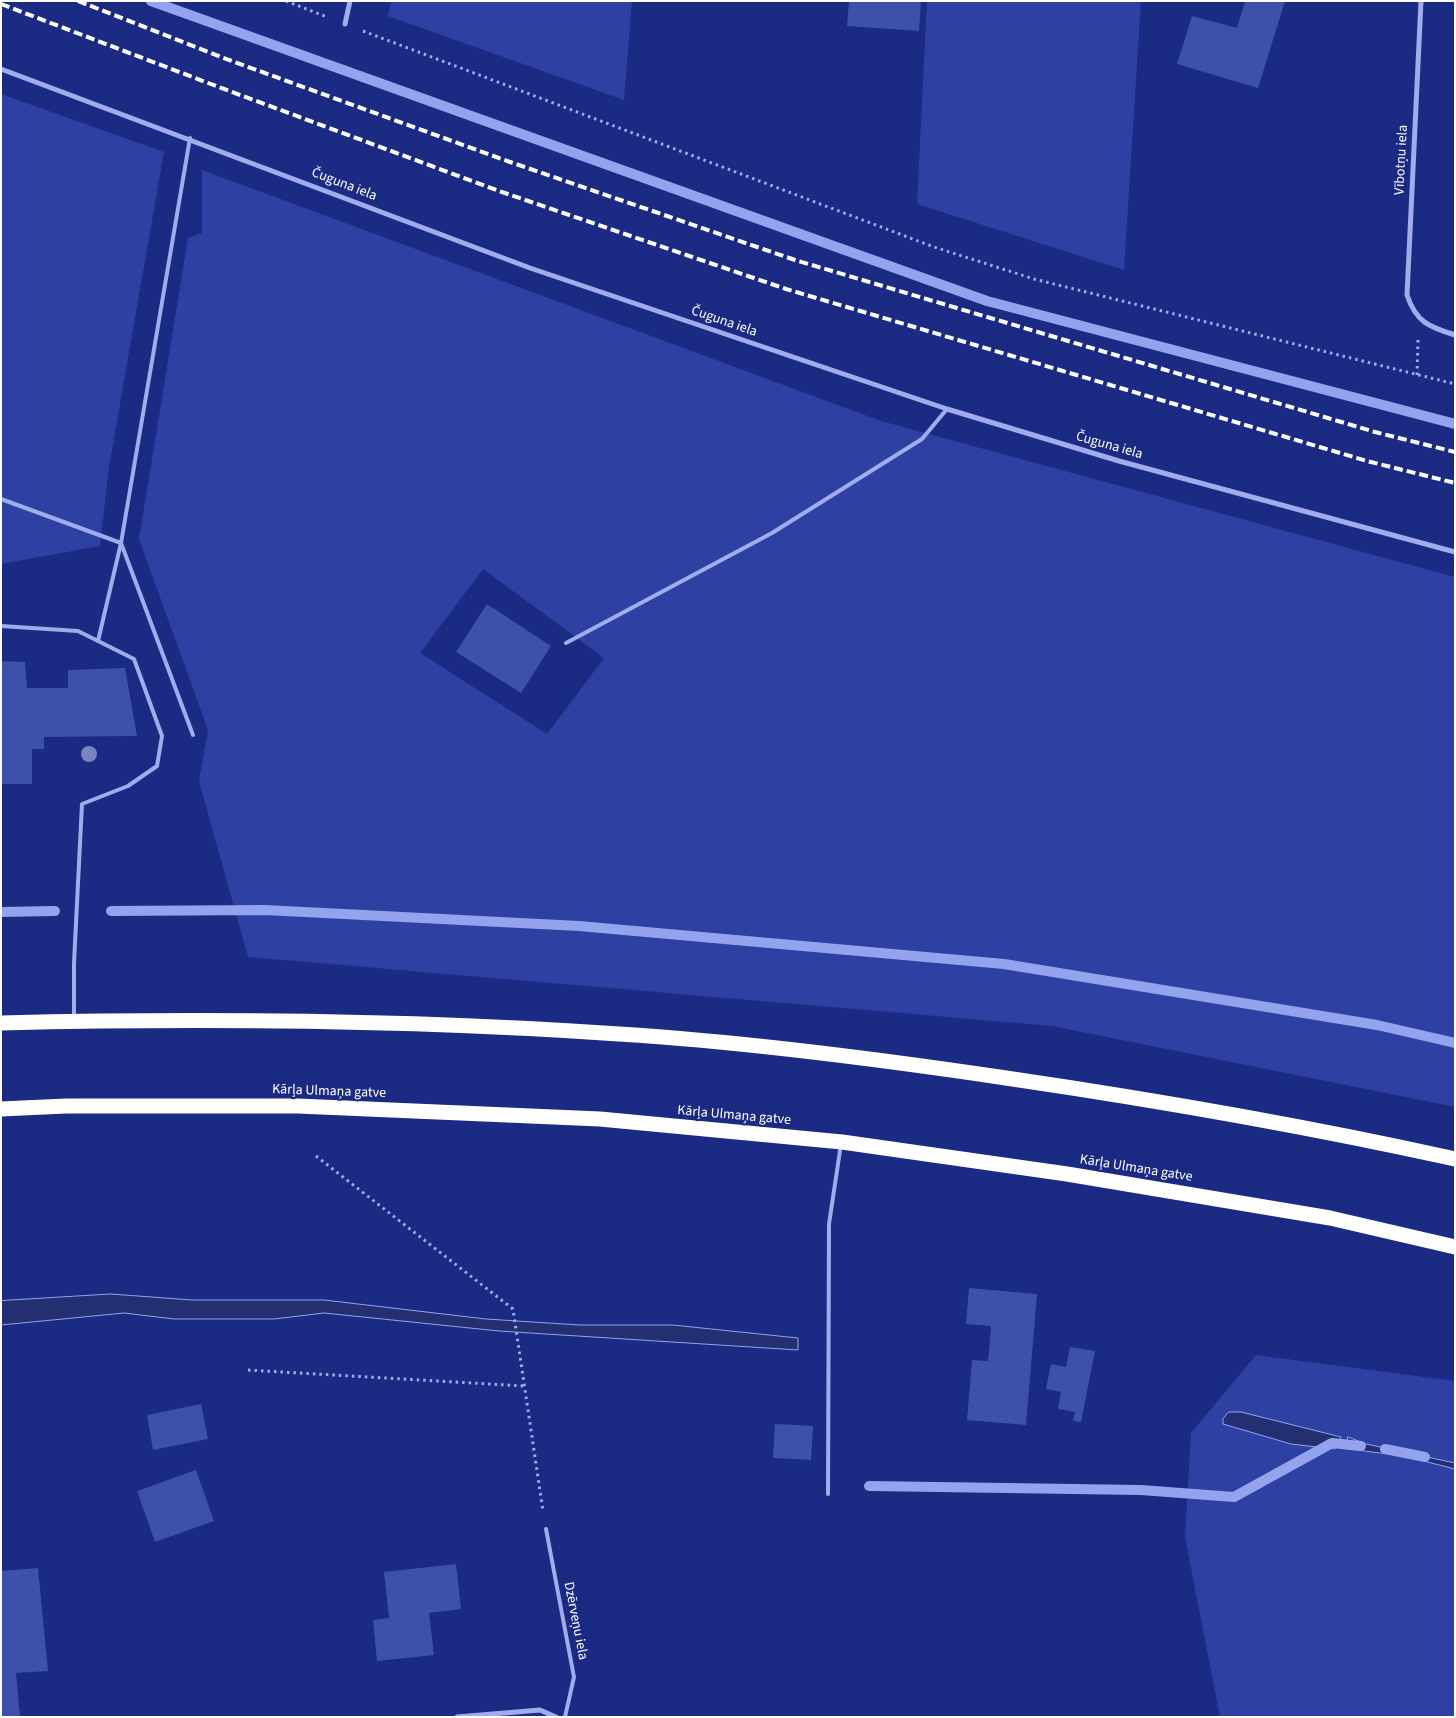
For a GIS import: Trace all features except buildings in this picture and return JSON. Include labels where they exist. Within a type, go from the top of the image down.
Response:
[{"type":"highway","points":[[1,1023],[264,1020],[449,1025],[622,1034],[844,1055],[1116,1094],[1356,1137],[1455,1159]]},
{"type":"highway","name":"Kārļa Ulmaņa gatve","points":[[1,1109],[66,1106],[318,1107],[600,1119],[842,1142],[1067,1174],[1330,1218],[1455,1247]]},
{"type":"street","points":[[344,24],[350,1]]},
{"type":"street","name":"Vībotņu iela","points":[[1418,318],[1412,310],[1407,296],[1421,1]]},
{"type":"street","name":"Čuguna iela","points":[[1,68],[530,268],[947,409],[1120,461],[1455,552]]},
{"type":"street","points":[[1418,318],[1437,330],[1455,335]]},
{"type":"street","points":[[457,1717],[540,1710],[556,1717]]},
{"type":"lane","points":[[98,641],[121,543],[190,138]]},
{"type":"lane","points":[[566,643],[772,533],[922,439],[947,409]]},
{"type":"lane","points":[[1,500],[121,543],[193,735]]},
{"type":"lane","points":[[1,626],[78,631],[134,660],[162,736],[157,766],[128,786],[82,804],[74,963],[74,1021]]},
{"type":"lane","points":[[828,1494],[829,1224],[842,1142]]},
{"type":"lane","name":"Dzērveņu iela","points":[[546,1529],[574,1677],[565,1717]]},
{"type":"path","points":[[286,1],[943,250],[1034,279],[1455,384]]},
{"type":"path","points":[[1417,375],[1418,318]]},
{"type":"path","points":[[316,1156],[513,1309],[517,1346],[546,1529]]},
{"type":"path","points":[[248,1370],[523,1386]]},
{"type":"shaded area","points":[[391,1],[632,1],[624,100],[388,16]]},
{"type":"shaded area","points":[[927,1],[1141,1],[1124,270],[917,204]]},
{"type":"shaded area","points":[[1,94],[164,152],[109,467],[100,546],[1,564]]},
{"type":"shaded area","points":[[202,170],[881,421],[1455,577],[1455,1107],[1052,1026],[248,957],[199,781],[208,730],[139,539],[188,238],[202,233]],"holes":[[[483,569],[604,658],[547,734],[420,653]]]},
{"type":"shaded area","points":[[111,1294],[192,1300],[324,1300],[486,1319],[580,1325],[673,1325],[798,1338],[798,1350],[499,1331],[324,1313],[274,1319],[174,1319],[124,1313],[1,1325],[1,1301]]},
{"type":"shaded area","points":[[1256,1355],[1455,1381],[1455,1717],[1220,1717],[1185,1537],[1191,1433]]},
{"type":"shaded area","points":[[1229,1412],[1241,1412],[1341,1437],[1335,1449],[1291,1444],[1223,1424],[1223,1419]]},
{"type":"shaded area","points":[[1348,1437],[1366,1444],[1455,1463],[1455,1469],[1404,1456],[1348,1449]]},
{"type":"waterway","points":[[151,1],[987,301],[1455,424]]},
{"type":"waterway","points":[[111,911],[265,910],[579,926],[1004,964],[1377,1025],[1455,1043]]},
{"type":"waterway","points":[[1,912],[55,911]]},
{"type":"waterway","points":[[869,1486],[1141,1490],[1234,1497],[1332,1443],[1361,1446]]},
{"type":"waterway","points":[[1385,1449],[1425,1457]]},
{"type":"railway","points":[[78,1],[229,60],[510,162],[795,260],[1375,432],[1455,452]]},
{"type":"railway","points":[[1,4],[499,191],[786,289],[1367,461],[1455,483]]}]
